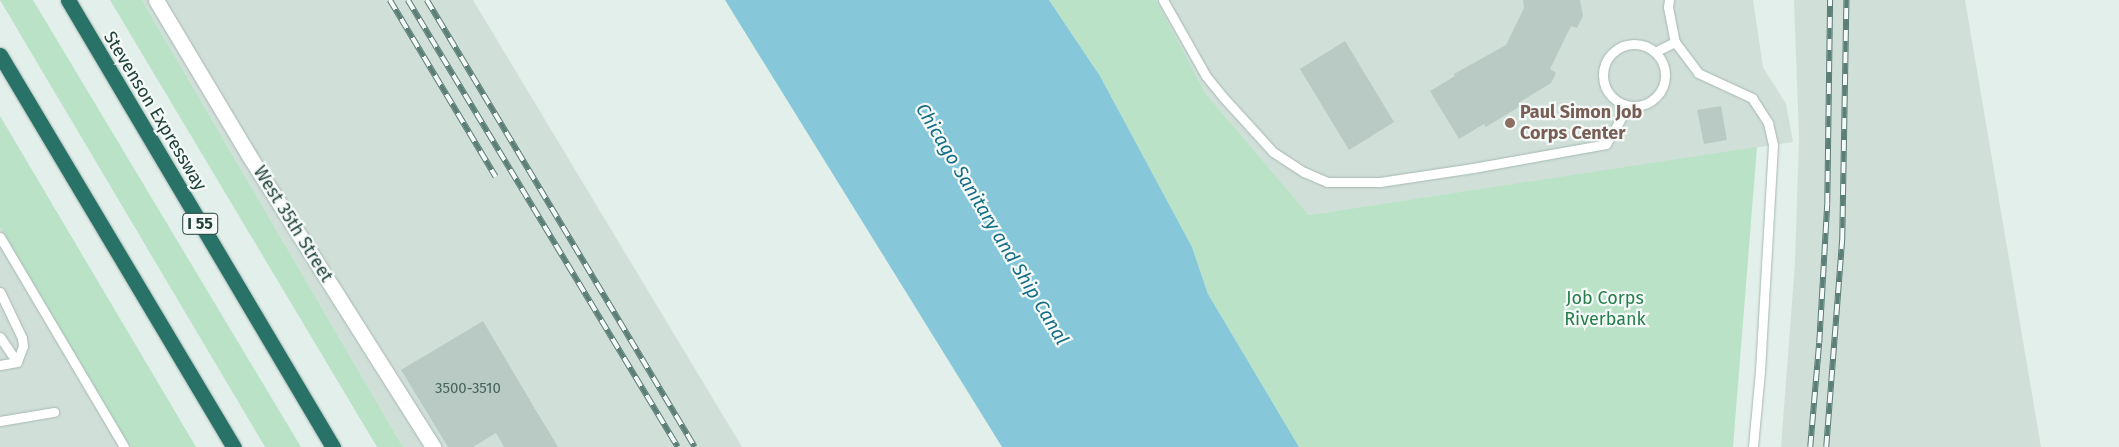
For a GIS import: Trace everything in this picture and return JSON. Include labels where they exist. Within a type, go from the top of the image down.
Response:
[{"type":"highway","name":"Stevenson Expressway","points":[[68,0],[332,447]]},
{"type":"highway","points":[[0,55],[234,447]]},
{"type":"street","name":"West 35th Street","points":[[156,0],[248,154],[433,447]]},
{"type":"lane","points":[[1164,0],[1206,76],[1223,98],[1273,152],[1304,172],[1327,182],[1380,182],[1606,144],[1628,106]]},
{"type":"lane","points":[[1669,0],[1668,8],[1675,42],[1698,73],[1752,98],[1768,123],[1773,145],[1760,372],[1753,447]]},
{"type":"lane","points":[[1655,52],[1675,42]]},
{"type":"lane","points":[[1635,44],[1655,52],[1664,69],[1662,89],[1648,104],[1628,106],[1618,103],[1605,88],[1602,77],[1608,57],[1615,50],[1635,44]]},
{"type":"lane","points":[[0,237],[124,447]]},
{"type":"lane","points":[[0,292],[22,338],[23,346],[17,362]]},
{"type":"lane","points":[[0,338],[17,362]]},
{"type":"lane","points":[[0,365],[17,362]]},
{"type":"lane","points":[[0,421],[54,412]]},
{"type":"shaded area","points":[[142,0],[473,0],[742,447],[403,447]]},
{"type":"shaded area","name":"Paul Simon Job Corps Center","points":[[1156,0],[1753,0],[1763,67],[1786,104],[1793,142],[1309,215],[1206,94]]},
{"type":"shaded area","points":[[1794,0],[1965,0],[2041,447],[1781,447],[1795,263],[1799,137]]},
{"type":"shaded area","points":[[0,227],[82,363],[130,447],[0,447]]},
{"type":"green space","points":[[0,0],[33,0],[301,447],[265,447]]},
{"type":"green space","points":[[110,0],[142,0],[403,447],[377,447]]},
{"type":"green space","name":"Job Corps Riverbank","points":[[1049,0],[1156,0],[1206,94],[1309,215],[1757,147],[1733,447],[1299,447],[1208,294],[1192,247],[1100,76]]},
{"type":"green space","points":[[0,116],[196,447],[130,447],[0,227]]},
{"type":"water","name":"Chicago Sanitary and Ship Canal","points":[[725,0],[1049,0],[1100,76],[1192,247],[1208,294],[1299,447],[1002,447]]},
{"type":"building","points":[[1523,0],[1580,0],[1583,16],[1577,28],[1571,26],[1550,69],[1556,73],[1551,83],[1520,102],[1522,105],[1486,127],[1484,124],[1459,139],[1430,91],[1455,76],[1454,74],[1506,45],[1524,8]]},
{"type":"building","points":[[1345,41],[1394,122],[1349,150],[1300,69]]},
{"type":"building","points":[[1721,106],[1727,140],[1704,144],[1697,110]]},
{"type":"building","points":[[483,321],[558,447],[504,447],[496,433],[473,447],[448,447],[401,370]]},
{"type":"railway","points":[[390,0],[496,177]]},
{"type":"railway","points":[[408,0],[678,447]]},
{"type":"railway","points":[[427,0],[695,447]]},
{"type":"railway","points":[[1810,447],[1819,343],[1827,204],[1830,0]]},
{"type":"railway","points":[[1826,447],[1842,239],[1846,0]]},
{"type":"place","name":"Paul Simon Job Corps Center","points":[[1510,123]]}]
